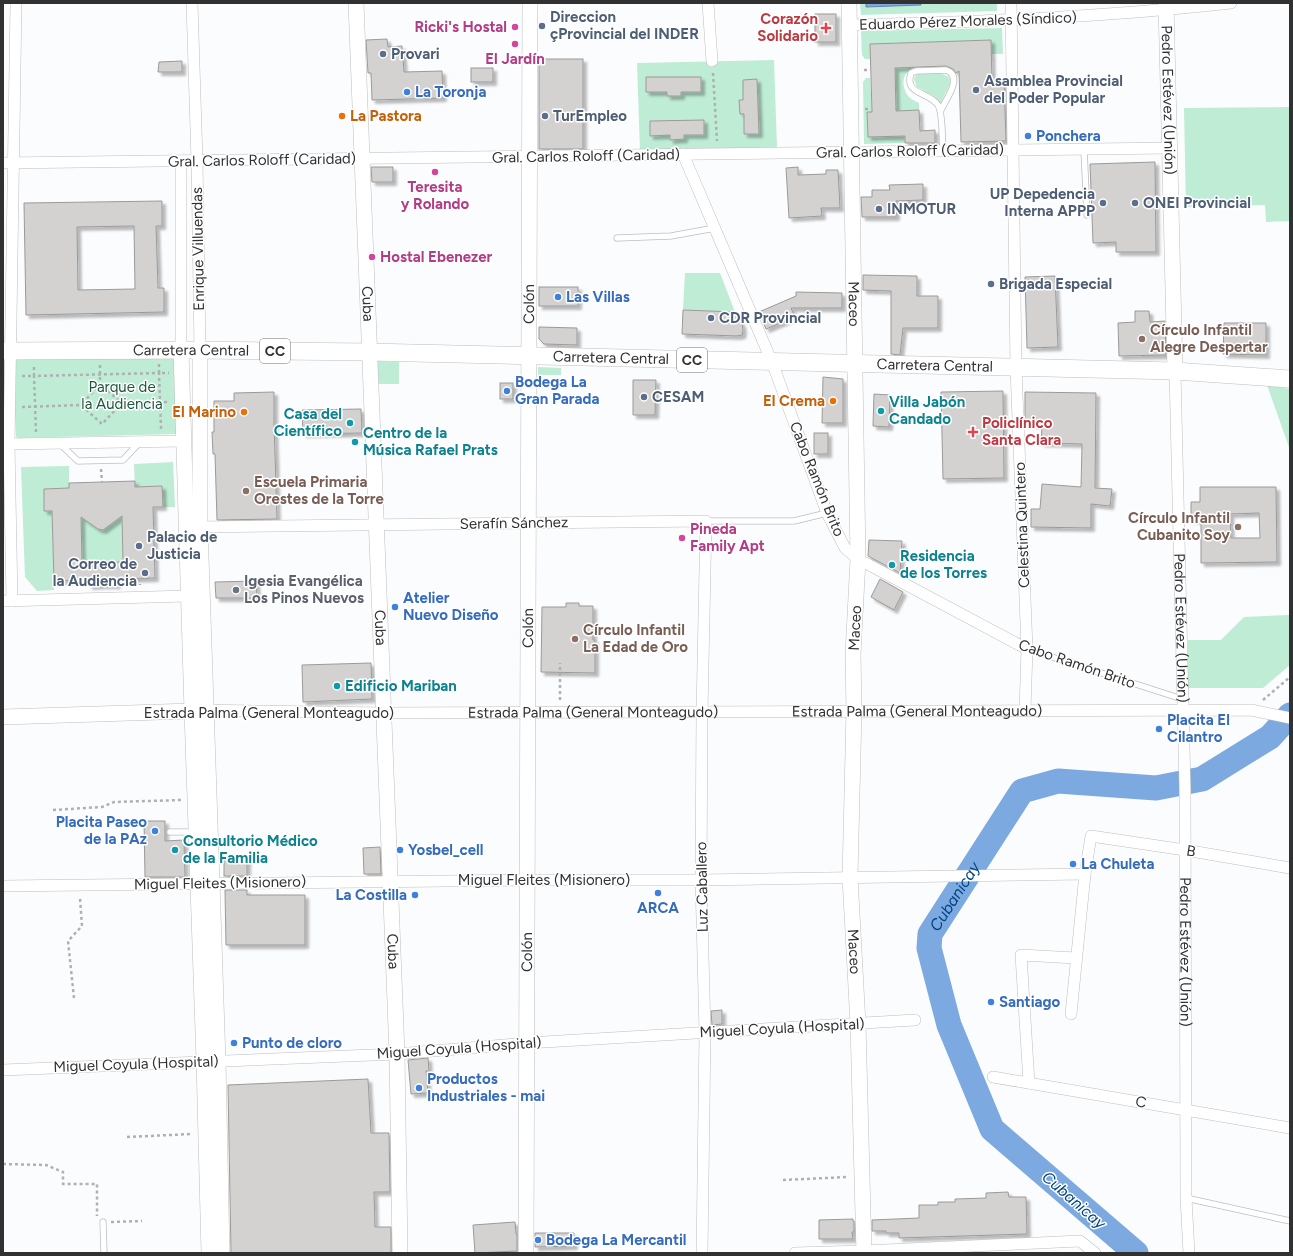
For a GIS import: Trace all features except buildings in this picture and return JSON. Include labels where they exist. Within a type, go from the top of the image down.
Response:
[{"type":"main road","name":"Cuba","points":[[356,3],[397,1054],[400,1253]]},
{"type":"main road","name":"Colón","points":[[526,1253],[530,3]]},
{"type":"main road","name":"Maceo","points":[[849,3],[858,559],[853,654],[854,710],[850,877],[858,1024],[864,1252]]},
{"type":"main road","name":"Pedro Estévez (Unión)","points":[[1166,7],[1175,371]]},
{"type":"main road","points":[[181,350],[188,596],[199,710],[211,1061],[222,1253]]},
{"type":"main road","name":"Carretera Central","points":[[7,352],[200,350],[369,352],[1175,371],[1290,379]]},
{"type":"main road","points":[[200,350],[199,710],[195,800],[196,832],[205,884]]},
{"type":"main road","name":"Estrada Palma (General Monteagudo)","points":[[3,718],[199,710]]},
{"type":"main road","points":[[209,1253],[206,1134],[211,1061]]},
{"type":"street","points":[[16,3],[8,163],[7,352],[10,372],[7,601],[188,596]]},
{"type":"street","name":"Enrique Villuendas","points":[[192,3],[197,161],[200,350]]},
{"type":"street","points":[[708,3],[712,61]]},
{"type":"street","name":"Celestina Quintero","points":[[1011,3],[1016,368],[1027,648],[1025,710]]},
{"type":"street","name":"Eduardo Pérez Morales (Síndico)","points":[[849,26],[1011,21],[1166,7],[1231,3]]},
{"type":"street","name":"Gral. Carlos Roloff (Caridad)","points":[[8,163],[1169,148]]},
{"type":"street","name":"Cabo Ramón Brito","points":[[683,154],[772,362],[828,514],[845,548],[858,559],[1027,648]]},
{"type":"street","name":"Enrique Villuendas","points":[[180,161],[181,350]]},
{"type":"street","name":"Pedro Estévez (Unión)","points":[[1175,371],[1185,789],[1186,1198],[1189,1253]]},
{"type":"street","points":[[9,444],[183,441]]},
{"type":"street","name":"Serafín Sánchez","points":[[200,527],[706,521]]},
{"type":"street","name":"Luz Caballero","points":[[702,1253],[705,1032],[701,880],[702,712],[706,521]]},
{"type":"street","name":"Estrada Palma (General Monteagudo)","points":[[199,710],[384,713],[702,712],[1025,710],[1183,704],[1251,710],[1290,718]]},
{"type":"street","name":"B","points":[[1085,874],[1091,836],[1290,868]]},
{"type":"street","points":[[1071,1014],[1085,874]]},
{"type":"street","name":"Miguel Fleites (Misionero)","points":[[3,886],[528,880],[701,880],[1085,874]]},
{"type":"street","points":[[1028,1083],[1020,955],[1076,958]]},
{"type":"street","name":"Miguel Coyula (Hospital)","points":[[3,1070],[397,1054],[527,1043],[915,1020]]},
{"type":"street","name":"C","points":[[993,1077],[1290,1128]]},
{"type":"street","points":[[795,1253],[1031,1248],[1080,1241],[1095,1253]]},
{"type":"lane","points":[[941,110],[953,86],[954,75],[946,70],[916,71],[911,73],[909,78],[911,86],[916,92],[931,98],[937,103],[941,110],[943,151]]},
{"type":"lane","points":[[1084,149],[1087,215]]},
{"type":"lane","points":[[617,238],[671,236],[714,228]]},
{"type":"lane","points":[[59,443],[78,461],[85,461],[123,460],[140,442]]},
{"type":"lane","name":"Serafín Sánchez","points":[[706,521],[794,520],[828,514]]},
{"type":"lane","name":"Cabo Ramón Brito","points":[[1027,648],[1183,704]]},
{"type":"lane","points":[[170,832],[196,832]]},
{"type":"lane","points":[[1186,1198],[1290,1221]]},
{"type":"lane","points":[[103,1222],[104,1253]]},
{"type":"path","points":[[712,61],[717,154]]},
{"type":"path","points":[[81,405],[100,384],[99,359]]},
{"type":"path","points":[[34,361],[36,434]]},
{"type":"path","points":[[10,372],[34,376],[159,373],[161,432],[166,432]]},
{"type":"path","points":[[100,384],[122,403],[176,402]]},
{"type":"path","points":[[18,407],[81,405],[102,424],[122,403]]},
{"type":"path","points":[[560,663],[560,712]]},
{"type":"path","points":[[1251,710],[1290,677]]},
{"type":"path","points":[[53,810],[102,807],[114,802],[195,800]]},
{"type":"path","points":[[74,998],[68,941],[82,926],[78,885]]},
{"type":"path","points":[[128,1136],[206,1134]]},
{"type":"path","points":[[3,1164],[46,1165],[63,1172],[63,1184],[97,1184],[97,1217],[103,1222],[142,1220]]},
{"type":"path","points":[[783,1180],[862,1177]]},
{"type":"green space","points":[[860,3],[997,3],[997,11],[861,15]]},
{"type":"green space","points":[[1002,28],[1003,54],[991,54],[991,40],[870,44],[870,59],[865,59],[862,55],[861,31]]},
{"type":"green space","points":[[774,60],[777,148],[640,151],[637,63]]},
{"type":"green space","points":[[911,67],[912,69],[908,71],[904,78],[904,87],[907,95],[919,103],[919,110],[896,111],[895,68]]},
{"type":"green space","points":[[940,73],[949,77],[951,82],[940,104],[934,96],[917,87],[914,79],[918,74]]},
{"type":"green space","points":[[866,78],[870,78],[872,112],[867,112],[868,136],[905,136],[905,143],[864,144],[863,82]]},
{"type":"green space","points":[[1290,107],[1290,221],[1266,222],[1265,205],[1186,207],[1184,108]]},
{"type":"green space","points":[[685,273],[720,273],[735,312],[683,310]]},
{"type":"green space","name":"Parque de la Audiencia","points":[[175,355],[176,434],[16,437],[14,360]]},
{"type":"green space","points":[[376,361],[399,362],[399,384],[376,384]]},
{"type":"green space","points":[[538,367],[561,368],[561,375],[538,375]]},
{"type":"green space","points":[[1267,385],[1290,389],[1290,450]]},
{"type":"green space","points":[[173,462],[175,507],[163,507],[162,486],[135,487],[134,464]]},
{"type":"green space","points":[[69,466],[69,488],[44,489],[44,511],[52,511],[54,590],[37,591],[25,577],[21,467]]},
{"type":"green space","points":[[122,516],[123,562],[82,563],[81,517],[98,529],[103,530]]},
{"type":"green space","points":[[1290,615],[1290,665],[1263,688],[1188,688],[1188,640],[1221,640],[1244,617]]},
{"type":"water","points":[[866,3],[921,3],[921,5],[866,7]]},
{"type":"waterway","name":"Cubanicay","points":[[1136,1253],[992,1129],[949,1025],[929,948],[930,934],[1022,791],[1058,781],[1156,788],[1202,779],[1270,737],[1290,715]]},
{"type":"place","name":"Direccion çProvincial del INDER","points":[[542,26]]},
{"type":"place","name":"Ricki's Hostal","points":[[515,27]]},
{"type":"place","name":"Corazón Solidario","points":[[826,28]]},
{"type":"place","name":"El Jardín","points":[[515,44]]},
{"type":"place","name":"Provari","points":[[383,54]]},
{"type":"place","name":"Asamblea Provincial del Poder Popular","points":[[976,90]]},
{"type":"place","name":"La Toronja","points":[[407,92]]},
{"type":"place","name":"La Pastora","points":[[342,116]]},
{"type":"place","name":"TurEmpleo","points":[[545,116]]},
{"type":"place","name":"Ponchera","points":[[1028,136]]},
{"type":"place","name":"Teresita y Rolando","points":[[435,172]]},
{"type":"place","name":"UP Depedencia Interna APPP","points":[[1103,203]]},
{"type":"place","name":"ONEI Provincial","points":[[1135,203]]},
{"type":"place","name":"INMOTUR","points":[[879,209]]},
{"type":"place","name":"Hostal Ebenezer","points":[[372,257]]},
{"type":"place","name":"Brigada Especial","points":[[991,284]]},
{"type":"place","name":"Las Villas","points":[[558,297]]},
{"type":"place","name":"CDR Provincial","points":[[711,318]]},
{"type":"place","name":"Círculo Infantil Alegre Despertar","points":[[1142,339]]},
{"type":"place","name":"Bodega La Gran Parada","points":[[507,391]]},
{"type":"place","name":"CESAM","points":[[644,397]]},
{"type":"place","name":"El Crema","points":[[833,401]]},
{"type":"place","name":"Villa Jabón Candado","points":[[881,411]]},
{"type":"place","name":"El Marino","points":[[244,412]]},
{"type":"place","name":"Casa del Científico","points":[[350,423]]},
{"type":"place","name":"Policlínico Santa Clara","points":[[973,432]]},
{"type":"place","name":"Centro de la Música Rafael Prats","points":[[355,442]]},
{"type":"place","name":"Escuela Primaria Orestes de la Torre","points":[[246,491]]},
{"type":"place","name":"Círculo Infantil Cubanito Soy","points":[[1238,527]]},
{"type":"place","name":"Pineda Family Apt","points":[[682,538]]},
{"type":"place","name":"Palacio de Justicia","points":[[139,546]]},
{"type":"place","name":"Residencia de los Torres","points":[[892,565]]},
{"type":"place","name":"Correo de la Audiencia","points":[[145,573]]},
{"type":"place","name":"Igesia Evangélica Los Pinos Nuevos","points":[[236,590]]},
{"type":"place","name":"Atelier Nuevo Diseño","points":[[395,607]]},
{"type":"place","name":"Círculo Infantil La Edad de Oro","points":[[575,639]]},
{"type":"place","name":"Edificio Mariban","points":[[337,686]]},
{"type":"place","name":"Placita El Cilantro","points":[[1159,729]]},
{"type":"place","name":"Placita Paseo de la PAz","points":[[155,831]]},
{"type":"place","name":"Consultorio Médico de la Familia","points":[[175,850]]},
{"type":"place","name":"Yosbel_cell","points":[[400,850]]},
{"type":"place","name":"La Chuleta","points":[[1073,864]]},
{"type":"place","name":"ARCA","points":[[658,893]]},
{"type":"place","name":"La Costilla","points":[[415,895]]},
{"type":"place","name":"Santiago","points":[[991,1002]]},
{"type":"place","name":"Punto de cloro","points":[[234,1043]]},
{"type":"place","name":"Productos Industriales - mai","points":[[419,1088]]},
{"type":"place","name":"Bodega La Mercantil","points":[[538,1240]]}]
